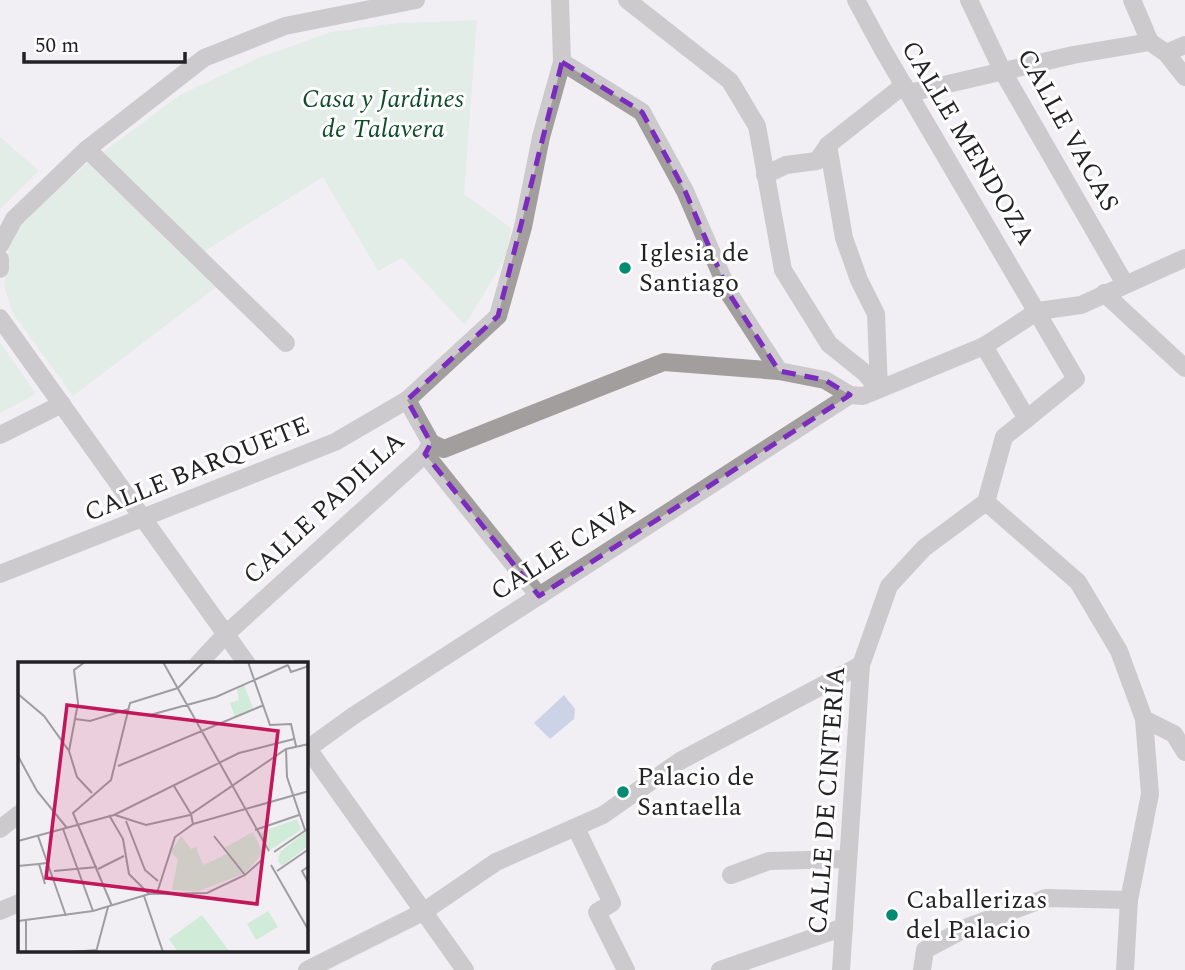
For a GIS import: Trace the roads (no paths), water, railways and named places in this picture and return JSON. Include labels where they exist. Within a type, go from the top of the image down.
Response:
[{"type":"street","points":[[0,245],[7,222],[87,149],[204,58],[285,26],[416,0]]},
{"type":"street","name":"CALLE PADILLA","points":[[200,662],[226,634],[428,449],[407,400],[498,316],[523,227],[541,137],[562,62],[560,0]]},
{"type":"street","points":[[627,0],[730,80],[757,126],[783,270],[829,344],[865,373],[879,389]]},
{"type":"street","name":"CALLE MENDOZA","points":[[856,0],[1038,311]]},
{"type":"street","name":"CALLE VACAS","points":[[969,0],[1003,72],[1125,284]]},
{"type":"street","points":[[1132,0],[1150,42],[1166,53],[1185,77]]},
{"type":"street","points":[[765,175],[786,165],[817,161],[828,145],[907,89],[1150,42]]},
{"type":"street","points":[[1166,53],[1185,45]]},
{"type":"street","points":[[562,62],[642,112],[685,191],[730,295],[779,371]]},
{"type":"street","points":[[828,145],[844,239],[859,280],[876,314],[879,389]]},
{"type":"street","points":[[87,149],[286,343]]},
{"type":"street","points":[[0,258],[0,269]]},
{"type":"street","points":[[1125,970],[1129,900],[1150,794],[1144,719],[1119,651],[1078,582],[986,502],[1004,437],[1076,379],[1038,311],[1081,305],[1185,258]]},
{"type":"street","points":[[1104,293],[1185,368]]},
{"type":"street","name":"CALLE CAVA","points":[[308,747],[850,396],[863,396],[984,346],[1038,311]]},
{"type":"street","points":[[0,317],[246,662]]},
{"type":"street","points":[[984,346],[1027,419]]},
{"type":"street","points":[[428,449],[444,449],[664,362],[779,371],[825,380],[850,396]]},
{"type":"street","name":"CALLE BARQUETE","points":[[0,575],[335,442],[407,400]]},
{"type":"street","points":[[0,435],[62,404]]},
{"type":"street","points":[[428,449],[539,596]]},
{"type":"street","name":"CALLE DE CINTERÍA","points":[[841,970],[861,665],[889,586],[924,548],[986,502]]},
{"type":"street","points":[[307,970],[423,912],[496,862],[603,815],[680,761],[861,665]]},
{"type":"street","points":[[1144,719],[1174,734],[1185,752]]},
{"type":"street","points":[[308,749],[465,970]]},
{"type":"street","points":[[0,829],[18,815]]},
{"type":"street","points":[[576,828],[612,903],[597,912],[626,970]]},
{"type":"street","points":[[731,875],[769,861],[847,859]]},
{"type":"street","points":[[922,970],[925,950],[968,928],[1046,898],[1129,900]]},
{"type":"street","points":[[0,911],[18,903]]},
{"type":"street","points":[[721,970],[844,927]]},
{"type":"water","points":[[564,695],[575,709],[574,719],[550,739],[534,723]]},
{"type":"place","name":"Iglesia de Santiago","points":[[625,268]]},
{"type":"place","name":"Palacio de Santaella","points":[[623,792]]},
{"type":"place","name":"Caballerizas del Palacio","points":[[892,915]]},
{"type":"park label","name":"Casa y Jardines de Talavera","points":[[383,114]]}]
